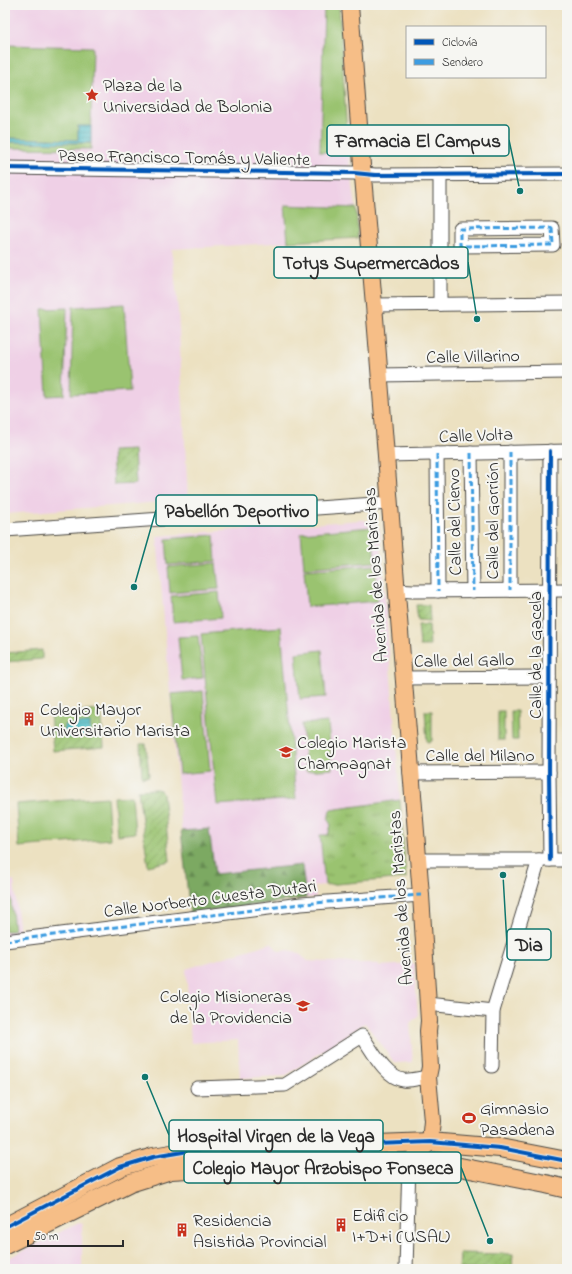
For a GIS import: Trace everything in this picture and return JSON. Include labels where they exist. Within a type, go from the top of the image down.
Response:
[{"type":"highway","points":[[5,1227],[120,1167],[153,1157],[189,1151],[430,1147],[500,1148],[565,1161]]},
{"type":"highway","points":[[5,1245],[130,1183],[171,1170],[276,1164],[409,1162],[450,1165],[567,1189]]},
{"type":"highway","points":[[546,1184],[567,1184]]},
{"type":"main road","name":"Avenida de los Maristas","points":[[350,5],[362,173],[374,305],[410,773],[421,895],[429,1021],[428,1032],[430,1067],[428,1078],[432,1122],[430,1147]]},
{"type":"main road","points":[[409,1162],[430,1147],[450,1165]]},
{"type":"street","name":"Paseo Francisco Tomás y Valiente","points":[[5,168],[362,173],[376,175],[567,174]]},
{"type":"street","points":[[440,174],[440,304]]},
{"type":"street","points":[[552,228],[552,237],[553,245],[460,246],[460,229],[552,228]]},
{"type":"street","points":[[374,305],[567,303]]},
{"type":"street","name":"Calle Villarino","points":[[379,375],[567,372]]},
{"type":"street","name":"Calle de la Gacela","points":[[492,1066],[493,1011],[545,860],[549,772],[550,451]]},
{"type":"street","name":"Calle Volta","points":[[386,455],[567,451]]},
{"type":"street","name":"Calle del Gorrión","points":[[510,452],[510,590]]},
{"type":"street","name":"Calle del Ciervo","points":[[471,453],[473,591]]},
{"type":"street","points":[[437,454],[438,591]]},
{"type":"street","points":[[5,530],[389,503]]},
{"type":"street","points":[[396,590],[414,592],[550,589],[567,590]]},
{"type":"street","name":"Calle del Gallo","points":[[403,678],[549,677]]},
{"type":"street","name":"Calle del Milano","points":[[410,773],[549,772]]},
{"type":"street","points":[[418,860],[567,860]]},
{"type":"street","name":"Calle Norberto Cuesta Dutari","points":[[5,941],[301,904],[421,895]]},
{"type":"street","points":[[428,1004],[493,1011]]},
{"type":"street","points":[[197,1088],[285,1085],[362,1036],[389,1073],[396,1078],[404,1080],[428,1078]]},
{"type":"street","points":[[406,1269],[409,1162]]},
{"type":"shaded area","points":[[5,5],[339,5],[348,152],[356,208],[358,238],[172,249],[178,310],[188,500],[5,514]]},
{"type":"shaded area","name":"Colegio Marista Champagnat","points":[[362,520],[373,522],[380,531],[406,878],[315,886],[316,897],[190,914],[184,860],[157,536]]},
{"type":"shaded area","points":[[5,879],[14,881],[20,935],[5,936]]},
{"type":"shaded area","name":"Colegio Misioneras de la Providencia","points":[[271,943],[279,951],[289,950],[297,952],[308,961],[379,964],[379,966],[414,964],[418,1016],[410,1023],[413,1062],[395,1063],[365,1023],[285,1076],[240,1078],[238,1040],[191,1043],[186,969]]},
{"type":"shaded area","points":[[80,1222],[82,1224],[82,1269],[5,1269],[5,1260]]},
{"type":"green space","points":[[324,5],[339,5],[348,152],[320,152]]},
{"type":"green space","points":[[5,45],[93,47],[91,126],[78,126],[78,140],[5,138]]},
{"type":"green space","points":[[5,142],[91,143],[91,149],[5,148]]},
{"type":"green space","points":[[285,205],[356,208],[358,238],[288,242]]},
{"type":"green space","points":[[124,304],[130,391],[71,394],[73,307]]},
{"type":"green space","points":[[67,308],[64,395],[47,396],[42,309]]},
{"type":"green space","points":[[134,450],[136,484],[114,485],[112,451]]},
{"type":"green space","points":[[372,527],[375,562],[304,568],[301,533]]},
{"type":"green space","points":[[214,535],[216,561],[168,565],[166,539]]},
{"type":"green space","points":[[216,563],[219,589],[170,593],[168,567]]},
{"type":"green space","points":[[375,565],[378,601],[307,607],[304,570]]},
{"type":"green space","points":[[219,592],[221,618],[173,622],[171,596]]},
{"type":"green space","points":[[416,605],[429,605],[430,621],[418,620]]},
{"type":"green space","points":[[418,625],[429,625],[430,646],[420,646]]},
{"type":"green space","points":[[281,627],[296,799],[217,805],[201,634]]},
{"type":"green space","points":[[198,636],[203,678],[182,680],[178,637]]},
{"type":"green space","points":[[42,650],[42,659],[5,662],[5,653]]},
{"type":"green space","points":[[322,650],[326,697],[300,699],[296,653]]},
{"type":"green space","points":[[203,691],[210,771],[179,774],[171,694]]},
{"type":"green space","points":[[101,710],[104,747],[53,751],[50,714]]},
{"type":"green space","points":[[425,711],[432,711],[432,741],[427,742]]},
{"type":"green space","points":[[498,711],[504,711],[504,740],[498,740]]},
{"type":"green space","points":[[511,711],[517,711],[518,740],[512,740]]},
{"type":"green space","points":[[328,722],[332,769],[306,771],[302,724]]},
{"type":"green space","points":[[140,744],[146,744],[149,776],[142,777]]},
{"type":"green space","points":[[138,790],[160,790],[163,794],[170,861],[148,866]]},
{"type":"green space","points":[[132,796],[135,833],[117,835],[114,797]]},
{"type":"green space","points":[[107,797],[110,839],[19,847],[16,804]]},
{"type":"green space","points":[[400,800],[406,878],[325,885],[320,835],[328,835],[331,825],[328,820],[330,810]]},
{"type":"green space","points":[[209,829],[215,874],[302,865],[306,898],[190,914],[181,831]]},
{"type":"green space","points":[[5,891],[10,891],[14,931],[5,931]]},
{"type":"green space","points":[[460,1253],[513,1254],[512,1269],[459,1269]]},
{"type":"water","points":[[78,126],[91,126],[91,143],[5,142],[5,138],[78,140]]},
{"type":"water","points":[[90,723],[90,736],[65,738],[64,725]]},
{"type":"marked path","points":[[552,228],[553,245],[460,246],[460,229],[552,228]]},
{"type":"marked path","points":[[510,452],[510,590]]},
{"type":"marked path","points":[[471,453],[473,591]]},
{"type":"marked path","points":[[437,454],[438,591]]},
{"type":"marked path","points":[[5,941],[301,904],[421,895]]},
{"type":"cycle path","points":[[5,168],[354,173],[375,175],[567,174]]},
{"type":"cycle path","points":[[550,451],[550,860]]},
{"type":"cycle path","points":[[5,1227],[120,1167],[153,1157],[189,1151],[430,1142],[500,1148],[567,1161]]},
{"type":"place","name":"Plaza de la Universidad de Bolonia","points":[[92,95]]},
{"type":"place","name":"Farmacia El Campus","points":[[520,191]]},
{"type":"place","name":"Totys Supermercados","points":[[477,319]]},
{"type":"place","name":"Pabellón Deportivo","points":[[134,587]]},
{"type":"place","name":"Colegio Mayor Universitario Marista","points":[[29,719]]},
{"type":"place","name":"Colegio Marista Champagnat","points":[[286,752]]},
{"type":"place","name":"Dia","points":[[503,875]]},
{"type":"place","name":"Colegio Misioneras de la Providencia","points":[[303,1006]]},
{"type":"place","name":"Hospital Virgen de la Vega","points":[[145,1077]]},
{"type":"place","name":"Gimnasio Pasadena","points":[[469,1118]]},
{"type":"place","name":"Edificio I+D+i (USAL)","points":[[341,1225]]},
{"type":"place","name":"Residencia Asistida Provincial","points":[[182,1230]]},
{"type":"place","name":"Colegio Mayor Arzobispo Fonseca","points":[[490,1241]]}]
